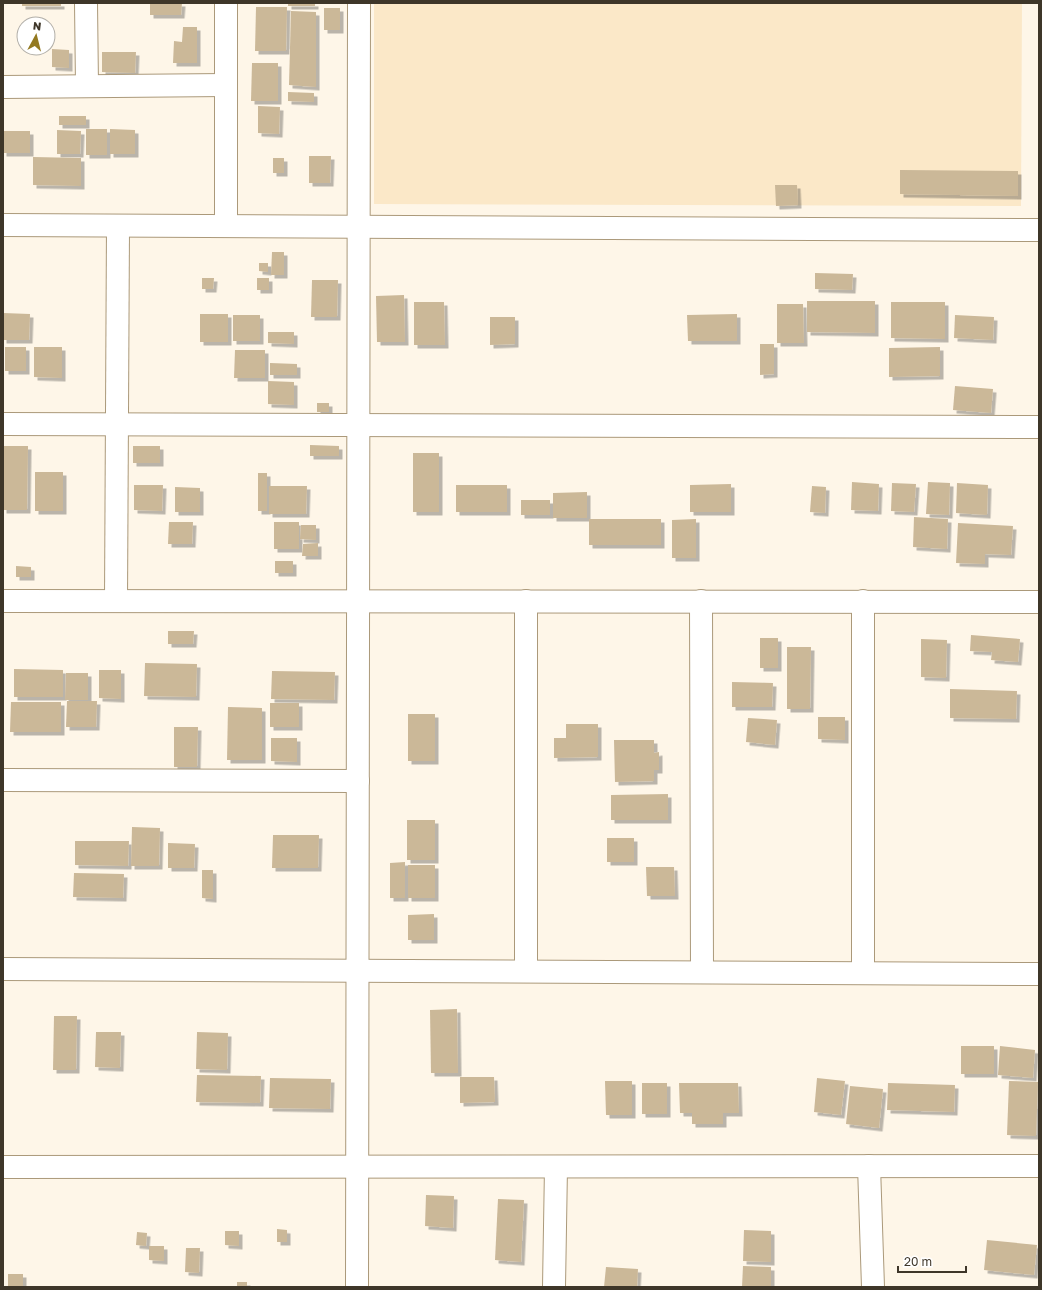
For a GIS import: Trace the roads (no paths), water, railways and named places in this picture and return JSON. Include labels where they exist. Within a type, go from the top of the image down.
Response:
[{"type":"street","points":[[86,3],[87,86]]},
{"type":"street","points":[[226,3],[226,226]]},
{"type":"street","points":[[357,1287],[359,3]]},
{"type":"street","points":[[3,87],[226,85]]},
{"type":"street","points":[[3,225],[1039,230]]},
{"type":"street","points":[[116,601],[118,226]]},
{"type":"street","points":[[3,424],[1039,427]]},
{"type":"street","points":[[3,600],[1039,602]]},
{"type":"street","points":[[526,601],[526,971]]},
{"type":"street","points":[[701,601],[702,972]]},
{"type":"street","points":[[863,601],[863,973]]},
{"type":"street","points":[[3,780],[358,781]]},
{"type":"street","points":[[3,968],[1039,974]]},
{"type":"street","points":[[869,1166],[873,1287]]},
{"type":"street","points":[[3,1167],[1039,1166]]},
{"type":"street","points":[[554,1287],[556,1167]]}]
